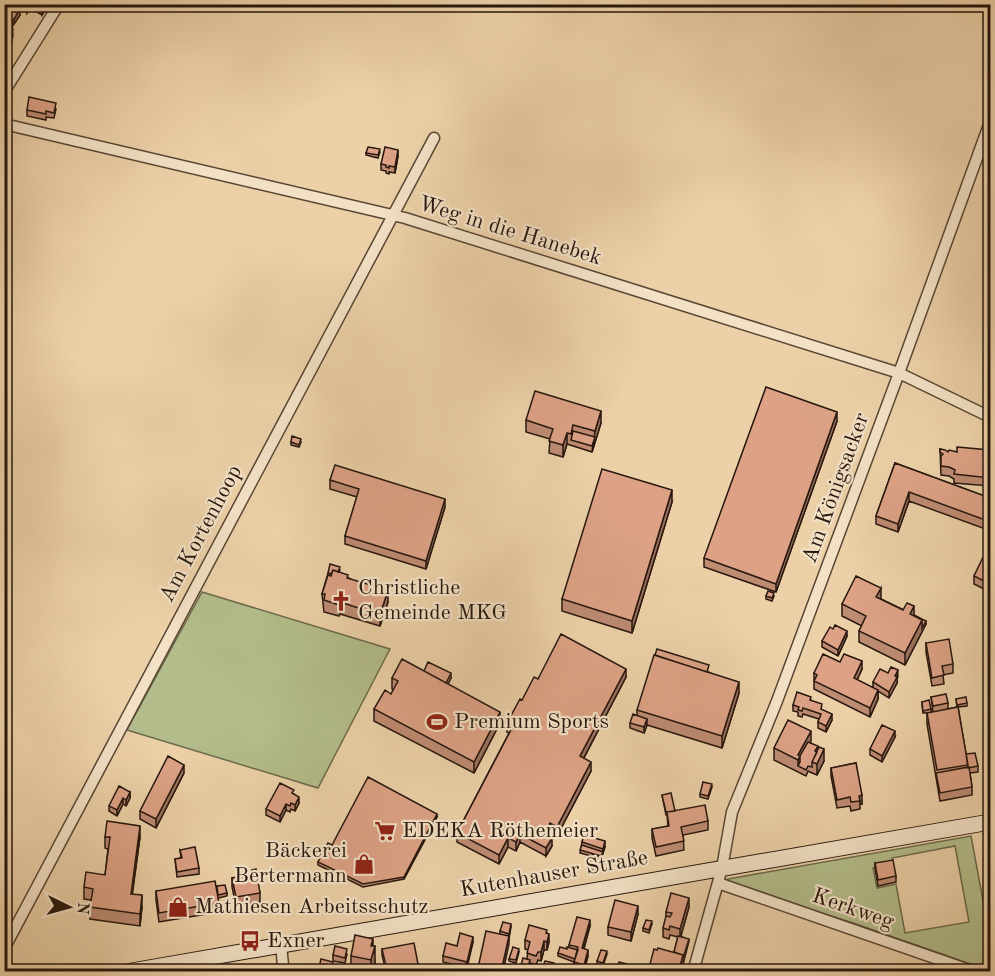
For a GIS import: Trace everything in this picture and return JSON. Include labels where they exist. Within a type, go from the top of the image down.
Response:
[{"type":"street","points":[[4,92],[59,4]]},
{"type":"street","name":"Am Königsacker","points":[[693,972],[722,868],[732,812],[777,701],[990,122]]},
{"type":"street","name":"Weg in die Hanebek","points":[[4,124],[416,222],[899,373],[990,417]]},
{"type":"street","name":"Am Kortenhoop","points":[[4,949],[434,138]]},
{"type":"street","name":"Kutenhauser Straße","points":[[126,972],[990,822]]},
{"type":"street","name":"Kerkweg","points":[[718,884],[975,972]]},
{"type":"street","points":[[281,945],[282,972]]},
{"type":"green space","points":[[202,592],[390,649],[318,788],[127,730]]},
{"type":"green space","points":[[971,836],[990,938],[990,971],[856,924],[733,885],[728,879]],"holes":[[[955,846],[969,922],[905,933],[896,884],[877,888],[873,868],[893,864],[892,858]]]},
{"type":"building","points":[[8,4],[20,9],[13,19],[11,41],[4,40],[4,9]]},
{"type":"building","points":[[34,4],[44,4],[42,9]]},
{"type":"building","points":[[29,97],[56,103],[54,113],[46,111],[46,114],[27,110]]},
{"type":"building","points":[[368,147],[380,149],[378,155],[366,153]]},
{"type":"building","points":[[385,147],[398,150],[395,167],[389,166],[389,168],[381,164]]},
{"type":"building","points":[[766,387],[837,412],[776,584],[704,558]]},
{"type":"building","points":[[535,391],[601,411],[595,431],[573,425],[571,434],[567,433],[563,445],[549,441],[553,429],[526,420]]},
{"type":"building","points":[[573,431],[595,437],[592,446],[571,440]]},
{"type":"building","points":[[292,436],[301,439],[299,445],[291,442]]},
{"type":"building","points":[[957,447],[990,450],[990,478],[954,474],[955,470],[941,466],[943,454],[940,449],[957,452]]},
{"type":"building","points":[[895,463],[990,498],[988,521],[909,492],[898,524],[876,516]]},
{"type":"building","points":[[335,465],[445,499],[426,561],[345,536],[359,489],[330,480]]},
{"type":"building","points":[[602,469],[672,490],[632,621],[562,599]]},
{"type":"building","points":[[836,481],[841,482],[837,493],[832,492]]},
{"type":"building","points":[[986,551],[990,553],[990,584],[974,576]]},
{"type":"building","points":[[330,564],[340,567],[338,572],[333,570],[331,574],[328,573]]},
{"type":"building","points":[[333,570],[348,575],[347,578],[388,590],[380,615],[340,602],[339,605],[324,600],[325,594],[322,594],[328,575],[331,576]]},
{"type":"building","points":[[856,576],[881,588],[876,597],[903,610],[907,603],[914,606],[910,614],[922,620],[905,653],[859,631],[866,616],[842,604]]},
{"type":"building","points":[[768,591],[774,593],[772,598],[766,596]]},
{"type":"building","points":[[835,625],[847,631],[838,650],[822,641],[830,627],[833,629]]},
{"type":"building","points":[[561,634],[626,669],[580,756],[591,762],[557,827],[550,823],[544,834],[552,838],[546,848],[520,834],[516,842],[508,838],[499,855],[457,833],[513,726],[507,723],[534,677],[538,679]]},
{"type":"building","points":[[949,639],[953,664],[942,666],[944,675],[932,678],[926,643]]},
{"type":"building","points":[[657,649],[709,665],[707,672],[655,655]]},
{"type":"building","points":[[823,654],[840,662],[844,654],[862,661],[854,678],[878,690],[870,708],[814,681],[817,675],[814,673]]},
{"type":"building","points":[[654,655],[739,682],[722,736],[637,710]]},
{"type":"building","name":"Premium Sports","points":[[402,659],[500,712],[474,762],[374,709],[385,690],[391,694],[398,681],[392,678]]},
{"type":"building","points":[[428,662],[451,673],[446,683],[424,671]]},
{"type":"building","points":[[891,667],[898,670],[889,692],[873,682],[880,669],[888,673]]},
{"type":"building","points":[[986,673],[990,673],[990,700]]},
{"type":"building","points":[[797,692],[811,697],[810,700],[822,704],[821,709],[832,714],[826,726],[818,722],[821,714],[803,708],[802,711],[798,710],[799,707],[793,705]]},
{"type":"building","points":[[946,694],[948,703],[933,706],[931,697]]},
{"type":"building","points":[[966,697],[967,703],[957,705],[956,699]]},
{"type":"building","points":[[929,700],[931,709],[923,711],[922,702]]},
{"type":"building","points":[[958,707],[968,765],[937,770],[927,713]]},
{"type":"building","points":[[633,714],[647,719],[644,727],[630,723]]},
{"type":"building","points":[[788,720],[811,731],[798,755],[800,756],[798,760],[774,748]]},
{"type":"building","points":[[882,725],[895,731],[882,756],[870,749]]},
{"type":"building","points":[[808,742],[818,746],[812,767],[808,766],[806,770],[798,766],[800,756]]},
{"type":"building","points":[[819,747],[824,749],[817,764],[812,762]]},
{"type":"building","points":[[975,753],[978,766],[968,768],[966,754]]},
{"type":"building","points":[[168,756],[184,765],[156,819],[140,811]]},
{"type":"building","points":[[856,763],[862,795],[859,796],[860,801],[851,802],[850,797],[837,800],[831,768]]},
{"type":"building","points":[[969,767],[972,787],[940,793],[936,773]]},
{"type":"building","name":"EDEKA Röthemeier","points":[[368,777],[437,814],[404,877],[363,884],[318,862],[328,843],[332,845]]},
{"type":"building","points":[[703,782],[712,784],[708,796],[700,794]]},
{"type":"building","points":[[280,783],[294,790],[292,793],[299,797],[295,805],[286,804],[280,816],[266,809]]},
{"type":"building","points":[[119,786],[130,792],[126,800],[123,798],[117,810],[109,806]]},
{"type":"building","points":[[671,793],[675,811],[666,812],[662,795]]},
{"type":"building","points":[[705,805],[708,821],[681,827],[684,841],[656,847],[652,829],[669,826],[667,812]]},
{"type":"building","points":[[107,821],[140,826],[131,894],[142,895],[140,914],[90,907],[93,889],[84,887],[86,872],[105,875],[110,837],[105,837]]},
{"type":"building","points":[[584,835],[605,841],[603,849],[582,842]]},
{"type":"building","points":[[582,845],[603,852],[601,856],[580,850]]},
{"type":"building","points":[[195,847],[199,868],[177,872],[175,859],[182,858],[180,850]]},
{"type":"building","points":[[592,855],[601,857],[598,866],[588,864]]},
{"type":"building","points":[[893,860],[896,876],[878,880],[875,863]]},
{"type":"building","points":[[256,869],[260,893],[236,897],[232,878],[253,874],[252,870]]},
{"type":"building","points":[[215,881],[219,903],[159,913],[156,891]]},
{"type":"building","points":[[225,885],[227,893],[218,895],[217,886]]},
{"type":"building","points":[[671,893],[689,898],[680,929],[670,926],[669,930],[663,928],[666,916],[670,917],[672,913],[666,912]]},
{"type":"building","points":[[615,900],[638,906],[631,932],[608,927]]},
{"type":"building","points":[[577,917],[590,920],[582,948],[588,950],[584,965],[574,962],[578,947],[569,945]]},
{"type":"building","points":[[646,920],[652,921],[649,930],[643,928]]},
{"type":"building","points":[[503,922],[511,924],[509,934],[500,931]]},
{"type":"building","points":[[529,925],[547,930],[546,933],[549,934],[547,942],[544,941],[541,952],[538,952],[536,956],[527,953],[530,942],[525,940]]},
{"type":"building","points":[[486,931],[509,936],[501,972],[478,968]]},
{"type":"building","points":[[460,933],[473,937],[467,962],[443,956],[446,943],[457,946]]},
{"type":"building","points":[[355,935],[373,939],[371,946],[375,946],[371,960],[351,956]]},
{"type":"building","points":[[678,936],[689,939],[683,958],[683,955],[674,952]]},
{"type":"building","points":[[414,943],[418,964],[387,970],[382,949]]},
{"type":"building","points":[[335,946],[347,949],[345,958],[333,955]]},
{"type":"building","points":[[513,947],[519,949],[516,960],[509,959]]},
{"type":"building","points":[[560,947],[578,950],[575,959],[558,953]]},
{"type":"building","points":[[654,949],[683,955],[679,970],[665,972],[659,970],[660,967],[650,964]]},
{"type":"building","points":[[601,950],[607,951],[603,963],[597,961]]},
{"type":"building","points":[[523,958],[530,960],[527,971],[520,969]]},
{"type":"building","points":[[321,959],[333,962],[331,971],[319,968]]},
{"type":"building","points":[[545,961],[554,963],[551,972],[542,969]]},
{"type":"building","points":[[619,962],[627,964],[625,970],[617,967]]},
{"type":"building","points":[[465,964],[474,967],[473,972],[463,972]]},
{"type":"building","points":[[304,966],[326,969],[325,972],[303,972]]},
{"type":"place","name":"Christliche Gemeinde MKG","points":[[341,601]]},
{"type":"place","name":"Premium Sports","points":[[437,722]]},
{"type":"place","name":"EDEKA Röthemeier","points":[[385,831]]},
{"type":"place","name":"Bäckerei Bertermann","points":[[364,864]]},
{"type":"place","name":"Mathiesen Arbeitsschutz","points":[[178,907]]},
{"type":"place","name":"Exner","points":[[250,941]]}]
